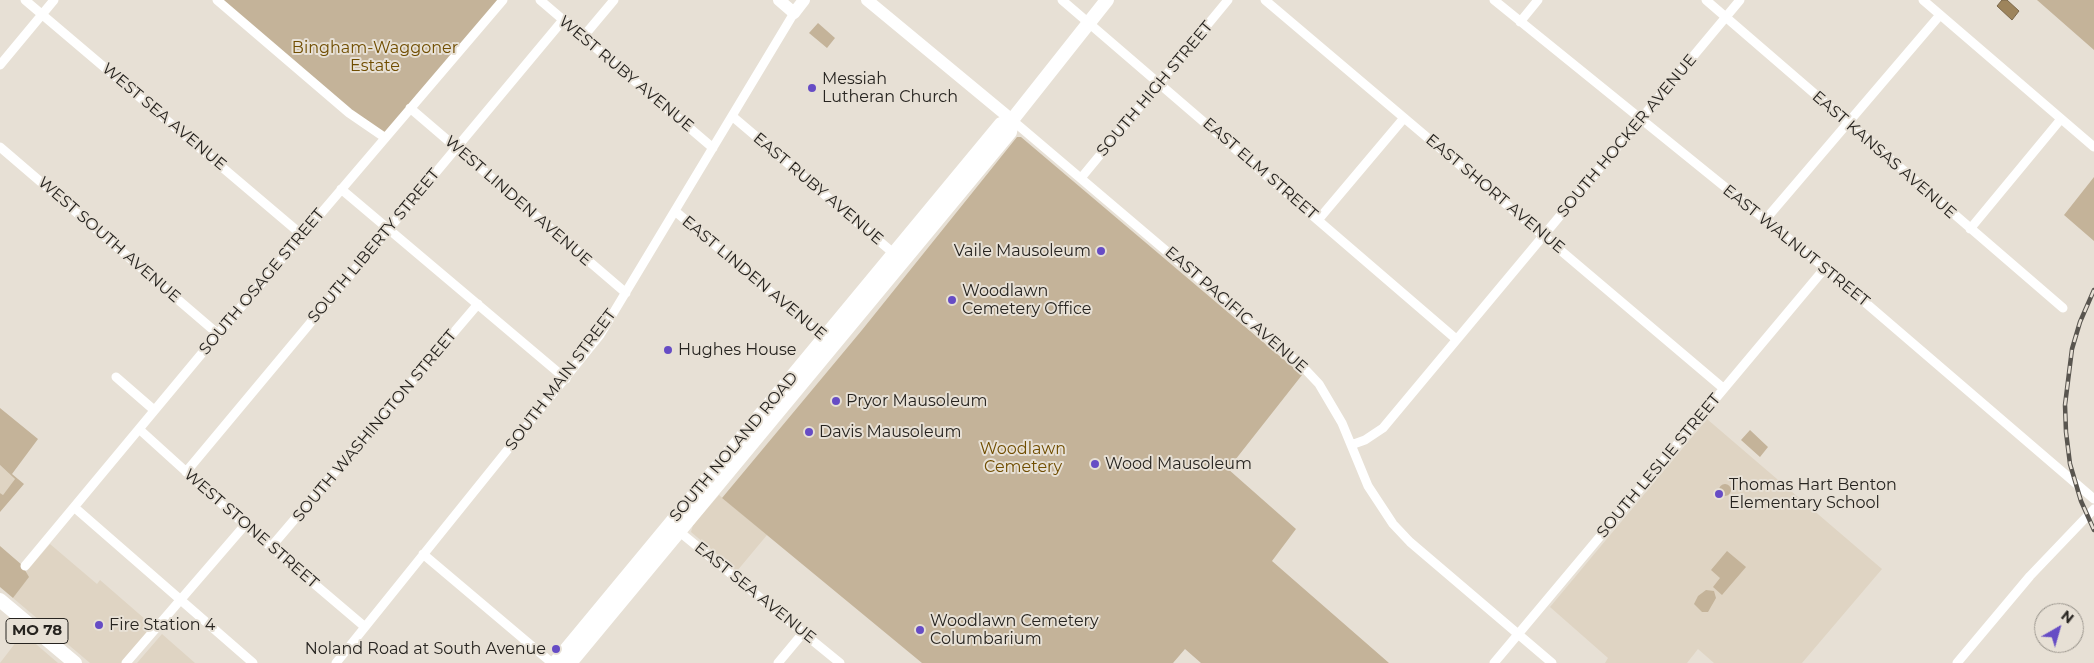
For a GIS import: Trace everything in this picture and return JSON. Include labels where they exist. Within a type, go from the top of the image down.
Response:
[{"type":"main road","name":"SOUTH NOLAND ROAD","points":[[570,663],[675,528],[829,341],[899,257],[1010,132],[1012,120],[1107,0]]},
{"type":"main road","name":"SOUTH NOLAND ROAD","points":[[554,663],[675,528]]},
{"type":"main road","name":"MO 78","points":[[0,600],[75,663]]},
{"type":"street","name":"WEST SEA AVENUE","points":[[25,0],[302,235]]},
{"type":"street","points":[[0,65],[54,0]]},
{"type":"street","points":[[217,0],[349,113],[384,137]]},
{"type":"street","name":"SOUTH OSAGE STREET","points":[[25,566],[384,137],[503,0]]},
{"type":"street","name":"WEST RUBY AVENUE","points":[[540,0],[713,148]]},
{"type":"street","points":[[583,37],[614,0]]},
{"type":"street","points":[[779,0],[794,13]]},
{"type":"street","name":"SOUTH MAIN STREET","points":[[336,663],[600,335],[794,13],[804,0]]},
{"type":"street","name":"EAST PACIFIC AVENUE","points":[[867,0],[1304,367],[1319,384],[1338,416],[1368,486],[1393,524],[1410,542],[1552,663]]},
{"type":"street","name":"EAST ELM STREET","points":[[1062,0],[1456,339]]},
{"type":"street","name":"SOUTH HIGH STREET","points":[[1081,178],[1228,0]]},
{"type":"street","name":"EAST SHORT AVENUE","points":[[1265,0],[1723,388]]},
{"type":"street","name":"EAST WALNUT STREET","points":[[1494,0],[1825,268],[2094,499]]},
{"type":"street","points":[[1520,22],[1538,0]]},
{"type":"street","name":"EAST KANSAS AVENUE","points":[[1706,0],[2062,308]]},
{"type":"street","name":"SOUTH HOCKER AVENUE","points":[[1351,444],[1365,440],[1383,428],[1740,0]]},
{"type":"street","points":[[1923,0],[2094,147]]},
{"type":"street","points":[[1765,220],[1849,124],[1940,15]]},
{"type":"street","name":"SOUTH LIBERTY STREET","points":[[186,472],[563,20]]},
{"type":"street","name":"WEST LINDEN AVENUE","points":[[410,108],[626,293]]},
{"type":"street","name":"EAST RUBY AVENUE","points":[[732,116],[899,257]]},
{"type":"street","points":[[1318,220],[1404,118]]},
{"type":"street","points":[[1970,229],[2061,119]]},
{"type":"street","name":"WEST SOUTH AVENUE","points":[[0,147],[218,334]]},
{"type":"street","points":[[342,189],[566,379]]},
{"type":"street","name":"EAST LINDEN AVENUE","points":[[675,211],[829,341]]},
{"type":"street","name":"SOUTH LESLIE STREET","points":[[1494,663],[1825,268]]},
{"type":"street","name":"SOUTH WASHINGTON STREET","points":[[272,547],[478,304]]},
{"type":"street","points":[[116,377],[154,410]]},
{"type":"street","name":"WEST STONE STREET","points":[[139,429],[245,525],[365,627]]},
{"type":"street","points":[[74,507],[253,663]]},
{"type":"street","points":[[1956,663],[2030,576],[2094,508]]},
{"type":"street","points":[[126,663],[179,599],[245,525]]},
{"type":"street","name":"EAST SEA AVENUE","points":[[675,528],[840,663]]},
{"type":"street","points":[[423,554],[554,663]]},
{"type":"street","points":[[778,663],[803,632]]},
{"type":"shaded area","points":[[2002,0],[2007,0],[2019,11],[2012,20],[1997,6]]},
{"type":"shaded area","name":"Thomas Hart Benton Elementary School","points":[[1707,419],[1882,569],[1802,663],[1714,663],[1698,649],[1687,663],[1605,663],[1608,658],[1550,607]]},
{"type":"shaded area","points":[[0,465],[15,479],[3,495],[0,493]]},
{"type":"shaded area","points":[[719,495],[767,535],[737,571],[691,532],[693,525]]},
{"type":"shaded area","points":[[50,544],[97,584],[100,580],[153,626],[122,663],[90,663],[13,598],[28,577],[26,572]]},
{"type":"shaded area","points":[[23,633],[58,663],[0,663]]},
{"type":"shaded area","points":[[162,634],[195,663],[137,663]]},
{"type":"green space","name":"Bingham-Waggoner Estate","points":[[217,0],[502,0],[384,137]]},
{"type":"green space","points":[[2037,0],[2094,0],[2094,50]]},
{"type":"green space","points":[[818,23],[835,38],[827,48],[809,33]]},
{"type":"green space","name":"Woodlawn Cemetery","points":[[1017,137],[1021,137],[1302,375],[1228,469],[1296,529],[1272,561],[1389,663],[1201,663],[1185,649],[1173,663],[922,663],[722,498],[862,330]]},
{"type":"green space","points":[[2094,177],[2094,241],[2064,215]]},
{"type":"green space","points":[[0,408],[38,439],[12,474],[24,484],[0,512],[0,493],[3,495],[15,479],[0,465]]},
{"type":"green space","points":[[1750,430],[1768,447],[1760,457],[1741,440]]},
{"type":"green space","points":[[1723,484],[1727,484],[1731,490],[1727,496],[1723,496],[1719,492],[1719,488]]},
{"type":"green space","points":[[0,546],[22,565],[29,577],[13,598],[0,587]]},
{"type":"green space","points":[[1727,551],[1746,567],[1722,595],[1713,587],[1720,578],[1711,570]]},
{"type":"green space","points":[[1706,590],[1714,591],[1716,598],[1708,612],[1702,612],[1694,604],[1698,596]]},
{"type":"railway","points":[[2094,290],[2080,322],[2072,349],[2065,405],[2070,464],[2081,501],[2094,530]]},
{"type":"place","name":"Messiah Lutheran Church","points":[[812,88]]},
{"type":"place","name":"Vaile Mausoleum","points":[[1101,251]]},
{"type":"place","name":"Woodlawn Cemetery Office","points":[[952,300]]},
{"type":"place","name":"Hughes House","points":[[668,350]]},
{"type":"place","name":"Pryor Mausoleum","points":[[836,401]]},
{"type":"place","name":"Davis Mausoleum","points":[[809,432]]},
{"type":"place","name":"Wood Mausoleum","points":[[1095,464]]},
{"type":"place","name":"Thomas Hart Benton Elementary School","points":[[1719,494]]},
{"type":"place","name":"Fire Station 4","points":[[99,625]]},
{"type":"place","name":"Woodlawn Cemetery Columbarium","points":[[920,630]]},
{"type":"place","name":"Noland Road at South Avenue","points":[[556,649]]}]
